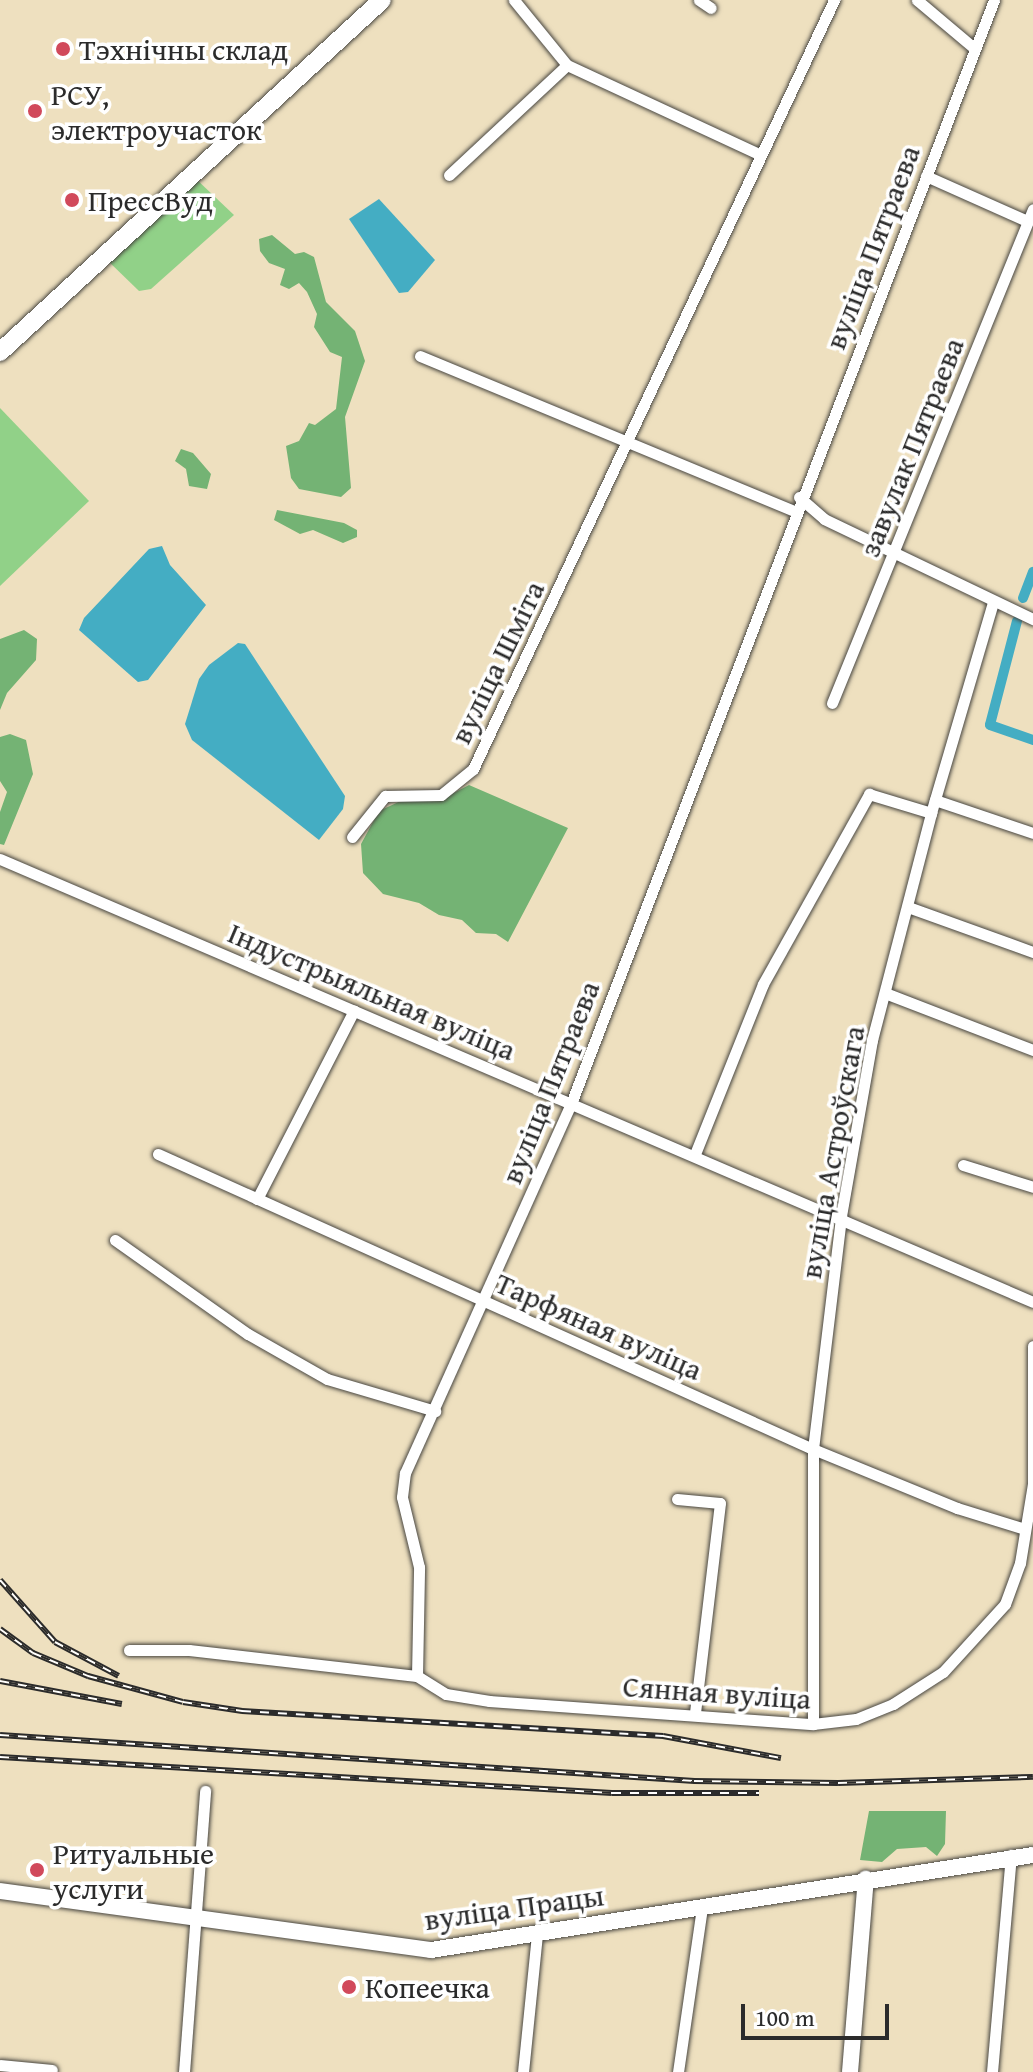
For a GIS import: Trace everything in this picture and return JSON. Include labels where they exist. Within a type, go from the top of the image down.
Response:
[{"type":"main road","points":[[0,352],[382,0]]},
{"type":"main road","name":"вуліца Працы","points":[[0,1891],[196,1921],[431,1950],[1011,1855],[1033,1855]]},
{"type":"main road","points":[[850,2072],[866,1879]]},
{"type":"street","points":[[514,0],[567,65],[759,154]]},
{"type":"street","points":[[699,0],[711,8]]},
{"type":"street","name":"вуліца Шміта","points":[[352,837],[385,796],[441,795],[473,769],[759,154],[834,0]]},
{"type":"street","points":[[917,0],[974,48]]},
{"type":"street","name":"вуліца Пятраева","points":[[417,1676],[419,1567],[402,1497],[405,1473],[572,1101],[799,497],[994,0]]},
{"type":"street","points":[[449,175],[567,65]]},
{"type":"street","points":[[926,176],[1027,221]]},
{"type":"street","name":"завулак Пятраева","points":[[832,703],[1033,209]]},
{"type":"street","points":[[420,356],[627,439],[794,511]]},
{"type":"street","points":[[799,497],[824,519],[1033,619]]},
{"type":"street","name":"вуліца Астроўскага","points":[[813,1724],[813,1449],[841,1216],[885,993],[931,813],[993,602]]},
{"type":"street","points":[[695,1154],[763,984],[869,794],[931,813]]},
{"type":"street","points":[[935,800],[1033,833]]},
{"type":"street","name":"Індустрыяльная вуліца","points":[[0,859],[841,1216],[1033,1302]]},
{"type":"street","points":[[908,907],[1033,952]]},
{"type":"street","points":[[885,993],[1033,1050]]},
{"type":"street","points":[[257,1199],[354,1010]]},
{"type":"street","name":"Тарфяная вуліца","points":[[158,1154],[813,1449],[957,1508],[1025,1529]]},
{"type":"street","points":[[963,1165],[1033,1187]]},
{"type":"street","points":[[115,1240],[248,1334],[327,1379],[435,1411]]},
{"type":"street","name":"Сянная вуліца","points":[[129,1650],[189,1650],[417,1676],[446,1694],[489,1701],[813,1724],[856,1719],[893,1704],[963,1654],[1005,1604],[1020,1563],[1033,1484],[1033,1346]]},
{"type":"street","points":[[677,1499],[720,1503],[695,1714]]},
{"type":"street","points":[[184,2072],[205,1791]]},
{"type":"street","points":[[992,2072],[1011,1855]]},
{"type":"street","points":[[678,2072],[702,1908]]},
{"type":"street","points":[[523,2072],[537,1934]]},
{"type":"street","points":[[0,2065],[52,2070]]},
{"type":"green space","points":[[194,177],[234,215],[151,289],[139,291],[105,258]]},
{"type":"green space","points":[[272,235],[295,254],[304,252],[314,257],[326,302],[355,331],[365,361],[345,417],[351,488],[341,497],[299,489],[291,478],[286,446],[299,441],[309,423],[315,425],[336,409],[342,357],[330,352],[314,327],[317,314],[307,292],[299,283],[289,289],[280,285],[285,269],[269,263],[260,251],[259,239]]},
{"type":"green space","points":[[0,408],[89,501],[0,586]]},
{"type":"green space","points":[[181,449],[193,453],[211,474],[207,489],[189,486],[186,469],[175,461]]},
{"type":"green space","points":[[277,510],[344,523],[357,530],[357,537],[343,543],[313,530],[300,534],[274,520]]},
{"type":"green space","points":[[24,630],[37,639],[36,660],[7,693],[0,710],[0,639]]},
{"type":"green space","points":[[10,734],[26,740],[33,774],[4,845],[0,844],[0,812],[7,792],[0,781],[0,737]]},
{"type":"green space","points":[[469,785],[568,828],[508,942],[496,934],[476,933],[462,920],[439,915],[419,903],[383,894],[363,873],[361,844],[379,811],[405,799],[446,797]]},
{"type":"green space","points":[[869,1811],[946,1811],[945,1844],[937,1856],[926,1847],[897,1849],[882,1862],[860,1860]]},
{"type":"water","points":[[379,199],[435,260],[408,292],[399,293],[349,219]]},
{"type":"water","points":[[162,546],[170,565],[206,605],[148,680],[138,682],[79,630],[84,618],[149,549]]},
{"type":"water","points":[[238,643],[245,644],[345,796],[343,809],[319,840],[192,740],[185,724],[199,679],[209,665]]},
{"type":"waterway","points":[[1023,598],[1033,572]]},
{"type":"waterway","points":[[1017,621],[990,725],[1033,740]]},
{"type":"railway","points":[[0,1580],[55,1642],[119,1676]]},
{"type":"railway","points":[[0,1629],[33,1653],[88,1676],[183,1702],[242,1711],[663,1736],[781,1758]]},
{"type":"railway","points":[[0,1681],[122,1704]]},
{"type":"railway","points":[[0,1735],[694,1781],[838,1783],[1033,1777]]},
{"type":"railway","points":[[0,1757],[612,1793],[759,1793]]},
{"type":"place","name":"Тэхнічны склад","points":[[63,49]]},
{"type":"place","name":"РСУ, электроучасток","points":[[35,111]]},
{"type":"place","name":"ПрессВуд","points":[[72,200]]},
{"type":"place","name":"Ритуальные услуги","points":[[37,1870]]},
{"type":"place","name":"Копеечка","points":[[349,1987]]}]
